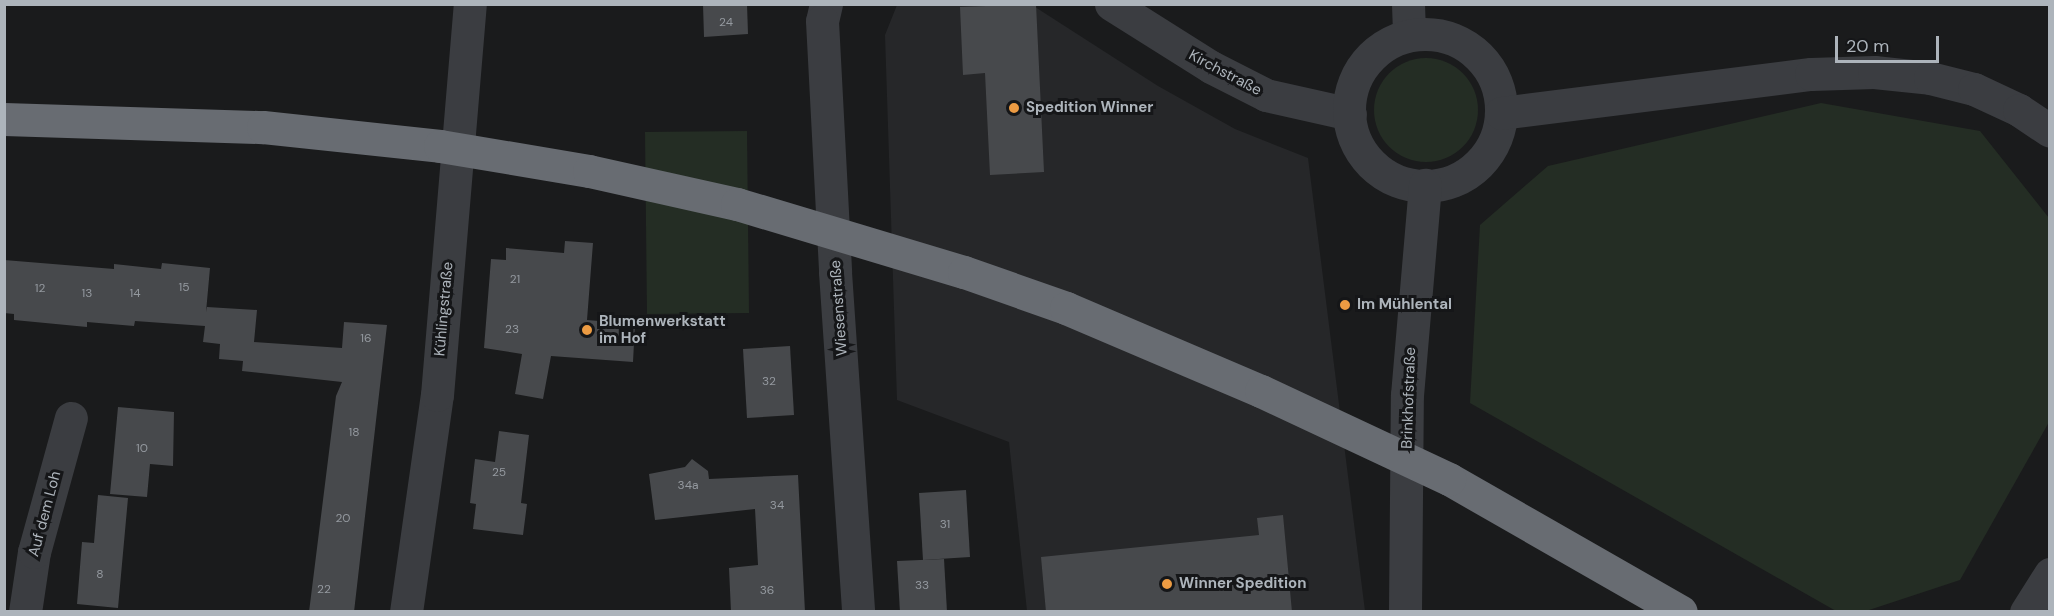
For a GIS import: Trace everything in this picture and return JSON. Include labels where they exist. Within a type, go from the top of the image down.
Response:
[{"type":"highway","points":[[4,120],[251,126],[440,146],[703,197],[867,241],[1066,308],[1262,391],[1458,484],[1681,612]]},
{"type":"street","name":"Kühlingstraße","points":[[406,612],[437,394],[470,4]]},
{"type":"street","name":"Wiesenstraße","points":[[826,4],[822,21],[835,272],[858,612]]},
{"type":"street","name":"Kirchstraße","points":[[1111,4],[1211,67],[1266,95],[1350,114]]},
{"type":"street","points":[[1409,20],[1468,47],[1496,83],[1501,113],[1493,145],[1483,158],[1457,178],[1425,185],[1403,182],[1375,166],[1360,149],[1350,114],[1353,88],[1365,64],[1409,20]]},
{"type":"street","points":[[1501,113],[1811,74],[1874,72],[1930,78],[1974,89],[2019,110],[2049,131]]},
{"type":"street","name":"Brinkhofstraße","points":[[1404,612],[1407,395],[1425,185]]},
{"type":"street","name":"Auf dem Loh","points":[[25,612],[34,552],[71,418]]},
{"type":"shaded area","points":[[897,5],[1032,5],[1158,86],[1235,129],[1308,158],[1365,611],[1027,611],[1009,442],[897,400],[885,35]]},
{"type":"shaded area","points":[[1426,58],[1446,62],[1463,73],[1474,90],[1478,110],[1474,130],[1463,147],[1446,158],[1426,162],[1406,158],[1389,147],[1378,130],[1374,110],[1378,90],[1389,73],[1406,62]]},
{"type":"shaded area","points":[[1821,103],[1980,131],[2049,218],[2049,422],[1960,580],[1866,611],[1836,611],[1470,403],[1480,225],[1548,166]]},
{"type":"shaded area","points":[[747,131],[749,313],[647,314],[645,132]]},
{"type":"building","points":[[703,4],[747,4],[748,34],[704,37]]},
{"type":"building","name":"Spedition Winner","points":[[1036,4],[1044,172],[990,175],[985,73],[963,75],[960,7]]},
{"type":"building","points":[[565,241],[593,243],[587,320],[635,324],[633,362],[551,356],[543,399],[515,394],[522,354],[484,348],[491,259],[506,260],[506,248],[564,253]]},
{"type":"building","points":[[4,260],[114,269],[114,264],[161,269],[162,263],[210,268],[206,312],[207,307],[257,310],[254,342],[342,348],[344,322],[387,325],[354,612],[309,612],[336,396],[342,382],[242,371],[243,361],[219,359],[220,344],[203,342],[205,326],[135,321],[134,326],[87,322],[87,327],[14,320],[14,314],[4,313]]},
{"type":"building","points":[[790,346],[794,415],[747,418],[743,349]]},
{"type":"building","points":[[118,407],[174,412],[173,466],[150,464],[147,497],[110,494]]},
{"type":"building","points":[[499,431],[529,435],[521,503],[527,504],[523,535],[473,529],[476,504],[470,503],[475,459],[495,462]]},
{"type":"building","points":[[692,459],[708,471],[709,479],[798,475],[805,612],[731,612],[729,568],[758,565],[755,509],[655,520],[649,474],[685,467]]},
{"type":"building","points":[[966,490],[970,557],[923,560],[919,493]]},
{"type":"building","points":[[98,495],[128,498],[118,608],[77,604],[82,542],[94,543]]},
{"type":"building","name":"Winner Spedition","points":[[1283,515],[1292,612],[1046,612],[1041,557],[1259,535],[1257,518]]},
{"type":"building","points":[[944,559],[947,612],[900,612],[897,561]]},
{"type":"place","name":"Spedition Winner","points":[[1014,108]]},
{"type":"place","name":"Im Mühlental","points":[[1345,305]]},
{"type":"place","name":"Blumenwerkstatt im Hof","points":[[587,330]]},
{"type":"place","name":"Winner Spedition","points":[[1167,584]]}]
